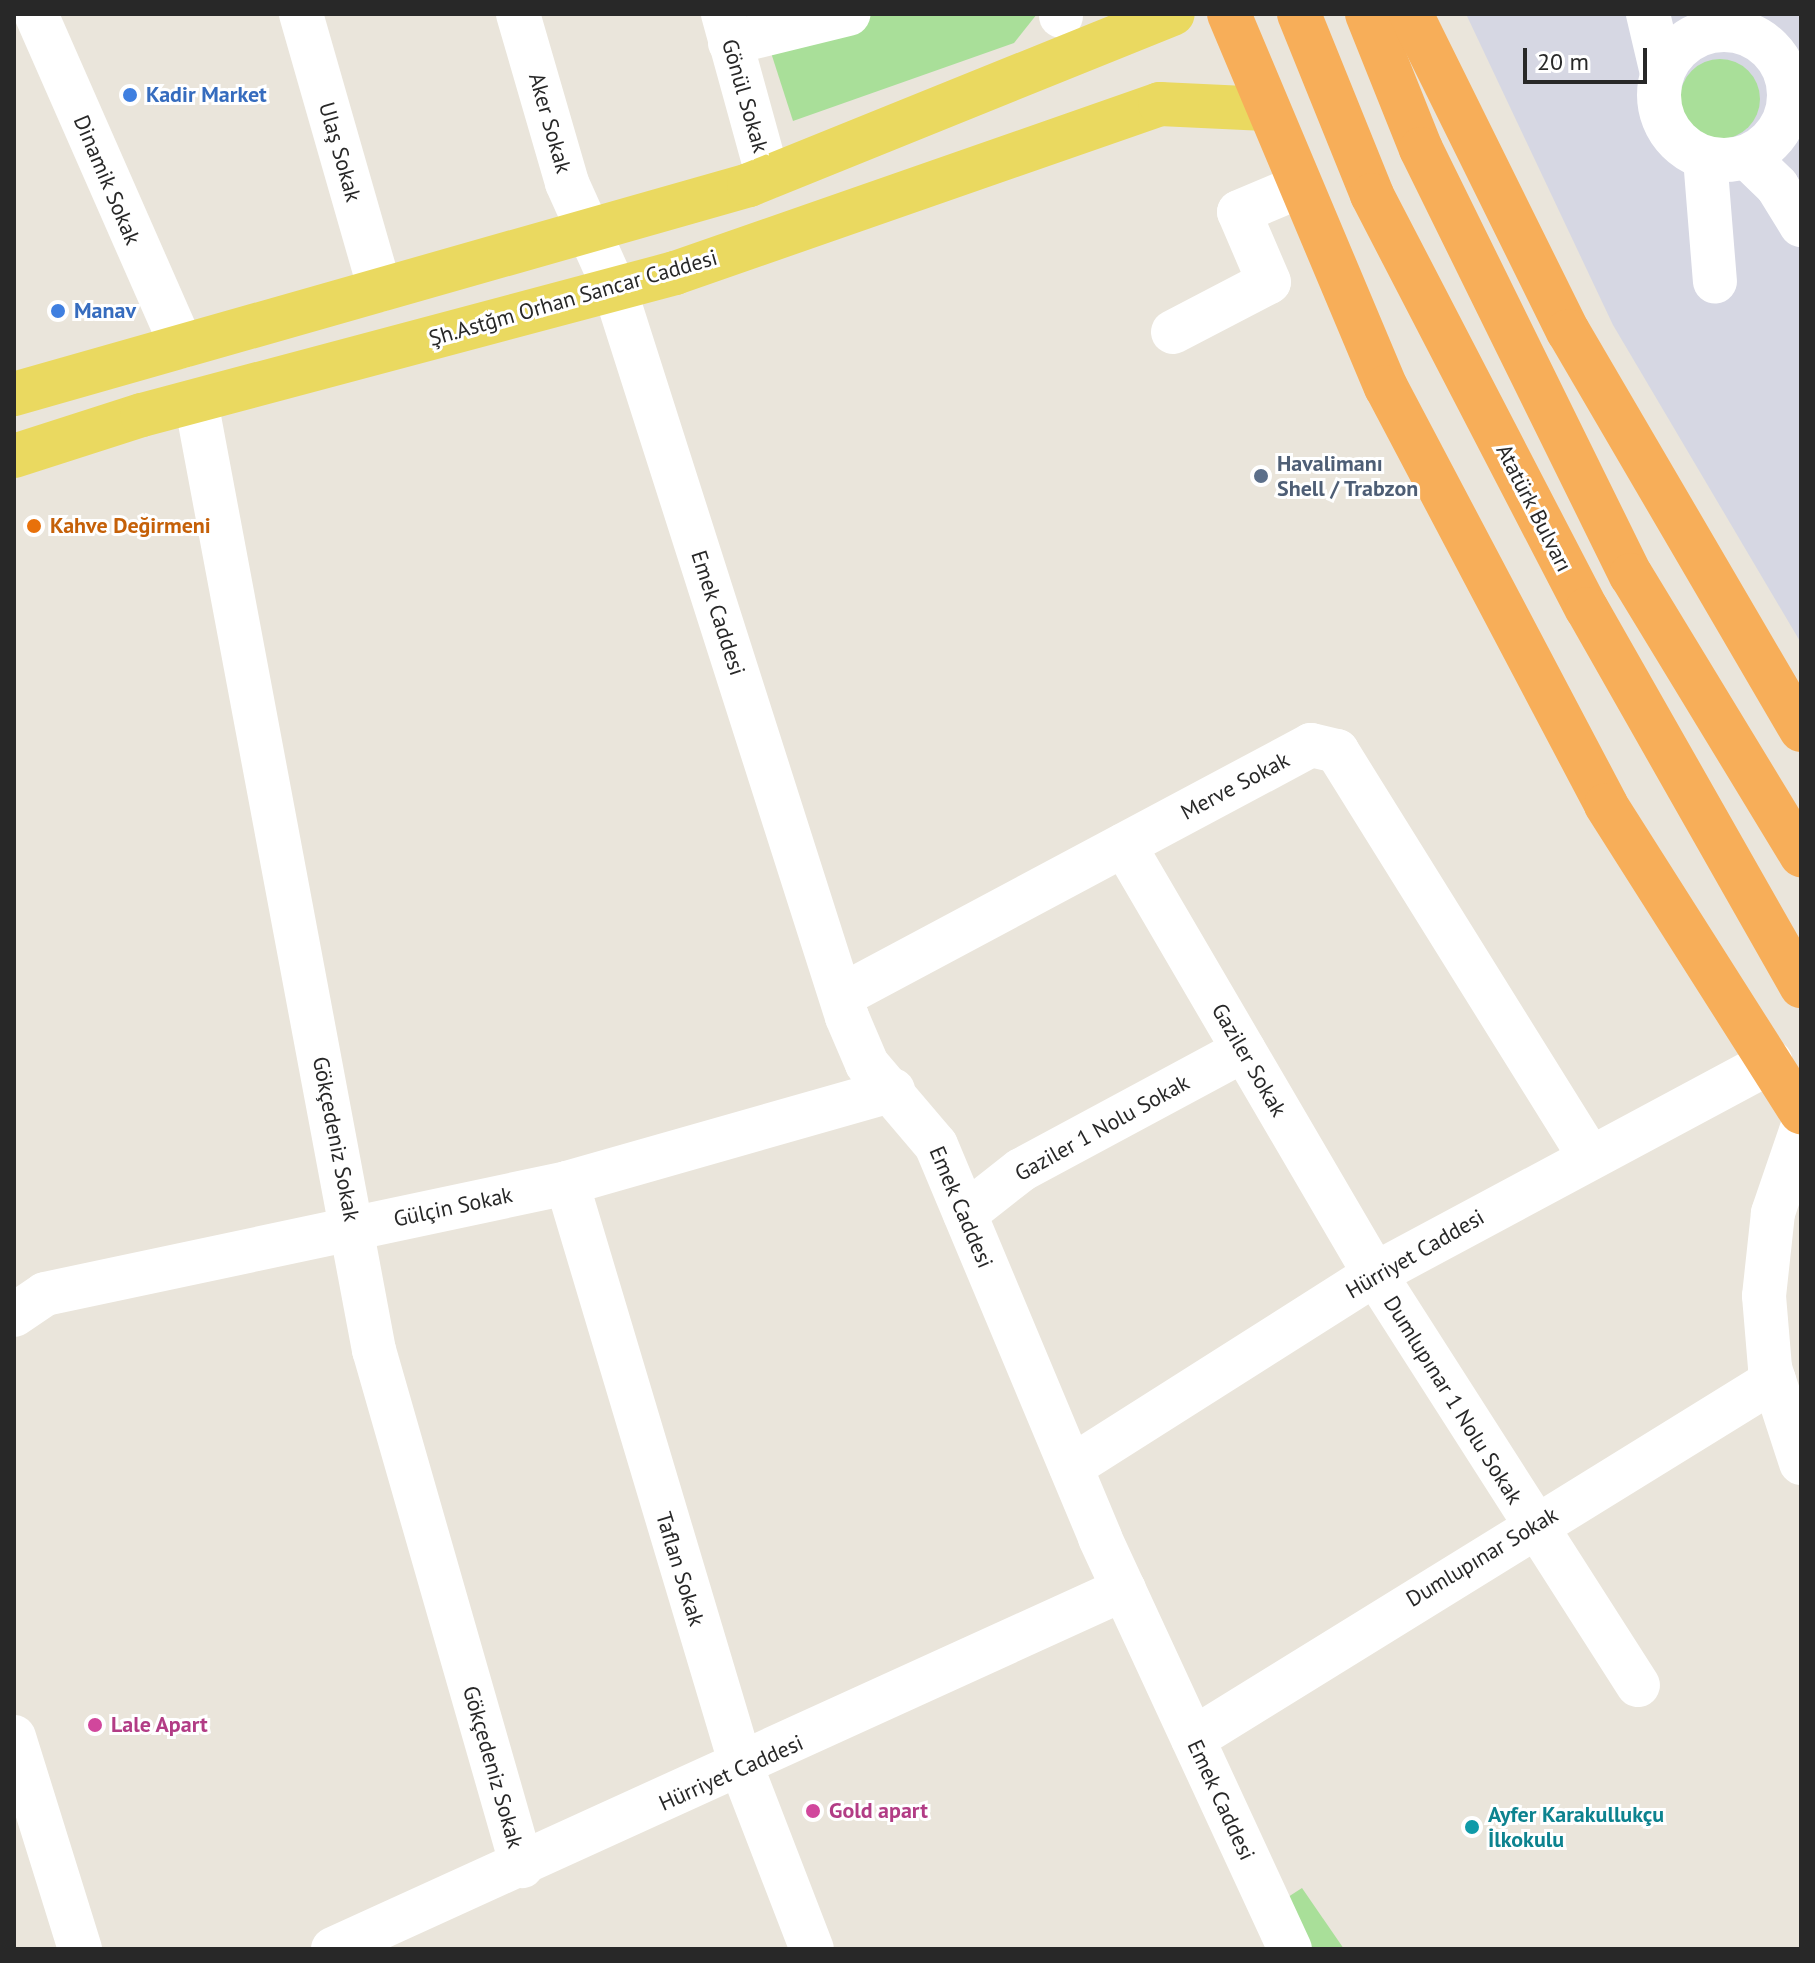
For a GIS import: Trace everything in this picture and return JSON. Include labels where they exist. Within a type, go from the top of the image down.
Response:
[{"type":"highway","points":[[1229,14],[1266,109],[1386,387],[1563,724],[1679,924],[1801,1112]]},
{"type":"highway","name":"Atatürk Bulvarı","points":[[1299,14],[1372,195],[1587,609],[1801,986]]},
{"type":"highway","points":[[1367,14],[1421,149],[1631,575],[1801,855]]},
{"type":"highway","points":[[1411,14],[1568,331],[1801,730]]},
{"type":"main road","points":[[14,394],[768,177],[1173,14]]},
{"type":"main road","name":"Şh.Astğm Orhan Sancar Caddesi","points":[[14,456],[196,401],[615,290],[1160,104],[1266,109]]},
{"type":"street","name":"Dinamik Sokak","points":[[36,14],[182,346]]},
{"type":"street","name":"Ulaş Sokak","points":[[301,14],[380,290]]},
{"type":"street","name":"Aker Sokak","points":[[518,14],[587,231]]},
{"type":"street","points":[[726,29],[848,14]]},
{"type":"street","points":[[1648,14],[1662,73],[1661,116],[1686,150],[1726,158],[1777,186],[1801,225]]},
{"type":"street","points":[[1662,73],[1712,23],[1787,51],[1786,73],[1795,119],[1726,158]]},
{"type":"street","name":"Gönül Sokak","points":[[726,29],[768,177]]},
{"type":"street","points":[[1715,282],[1726,158]]},
{"type":"street","points":[[1173,332],[1269,282],[1239,212],[1301,186]]},
{"type":"street","name":"Emek Caddesi","points":[[587,231],[615,290],[841,996],[867,1064],[893,1090],[936,1145],[1124,1589],[1290,1949]]},
{"type":"street","name":"Gökçedeniz Sokak","points":[[196,401],[354,1228],[374,1350],[522,1866]]},
{"type":"street","name":"Merve Sokak","points":[[841,996],[1311,745],[1337,751],[1589,1156]]},
{"type":"street","name":"Gaziler Sokak","points":[[1124,845],[1375,1274]]},
{"type":"street","name":"Gaziler 1 Nolu Sokak","points":[[965,1214],[1021,1170],[1244,1050]]},
{"type":"street","name":"Hürriyet Caddesi","points":[[1071,1467],[1375,1274],[1589,1156],[1771,1062]]},
{"type":"street","name":"Gülçin Sokak","points":[[14,1315],[45,1294],[567,1183],[893,1090]]},
{"type":"street","points":[[1801,1131],[1773,1213],[1767,1269],[1774,1380],[1801,1463]]},
{"type":"street","name":"Taflan Sokak","points":[[567,1183],[742,1768],[812,1949]]},
{"type":"street","name":"Dumlupınar 1 Nolu Sokak","points":[[1375,1274],[1532,1527],[1638,1685]]},
{"type":"street","name":"Dumlupınar Sokak","points":[[1193,1739],[1774,1380]]},
{"type":"street","name":"Hürriyet Caddesi","points":[[333,1949],[742,1768],[1124,1589]]},
{"type":"street","points":[[14,1737],[21,1788],[80,1949]]},
{"type":"shaded area","points":[[1466,14],[1801,14],[1801,643],[1613,325]]},
{"type":"green space","points":[[848,14],[1037,14],[1014,43],[793,121],[765,34]]},
{"type":"green space","points":[[1720,59],[1735,62],[1748,71],[1757,84],[1760,99],[1757,114],[1748,127],[1735,136],[1720,139],[1705,136],[1692,127],[1683,114],[1680,99],[1683,84],[1692,71],[1705,62]]},
{"type":"green space","points":[[1302,1888],[1344,1949],[1296,1949],[1274,1906]]},
{"type":"place","name":"Kadir Market","points":[[130,95]]},
{"type":"place","name":"Manav","points":[[58,311]]},
{"type":"place","name":"Havalimanı Shell / Trabzon","points":[[1261,476]]},
{"type":"place","name":"Kahve Değirmeni","points":[[34,526]]},
{"type":"place","name":"Lale Apart","points":[[95,1725]]},
{"type":"place","name":"Gold apart","points":[[813,1811]]},
{"type":"place","name":"Ayfer Karakullukçu İlkokulu","points":[[1472,1827]]}]
